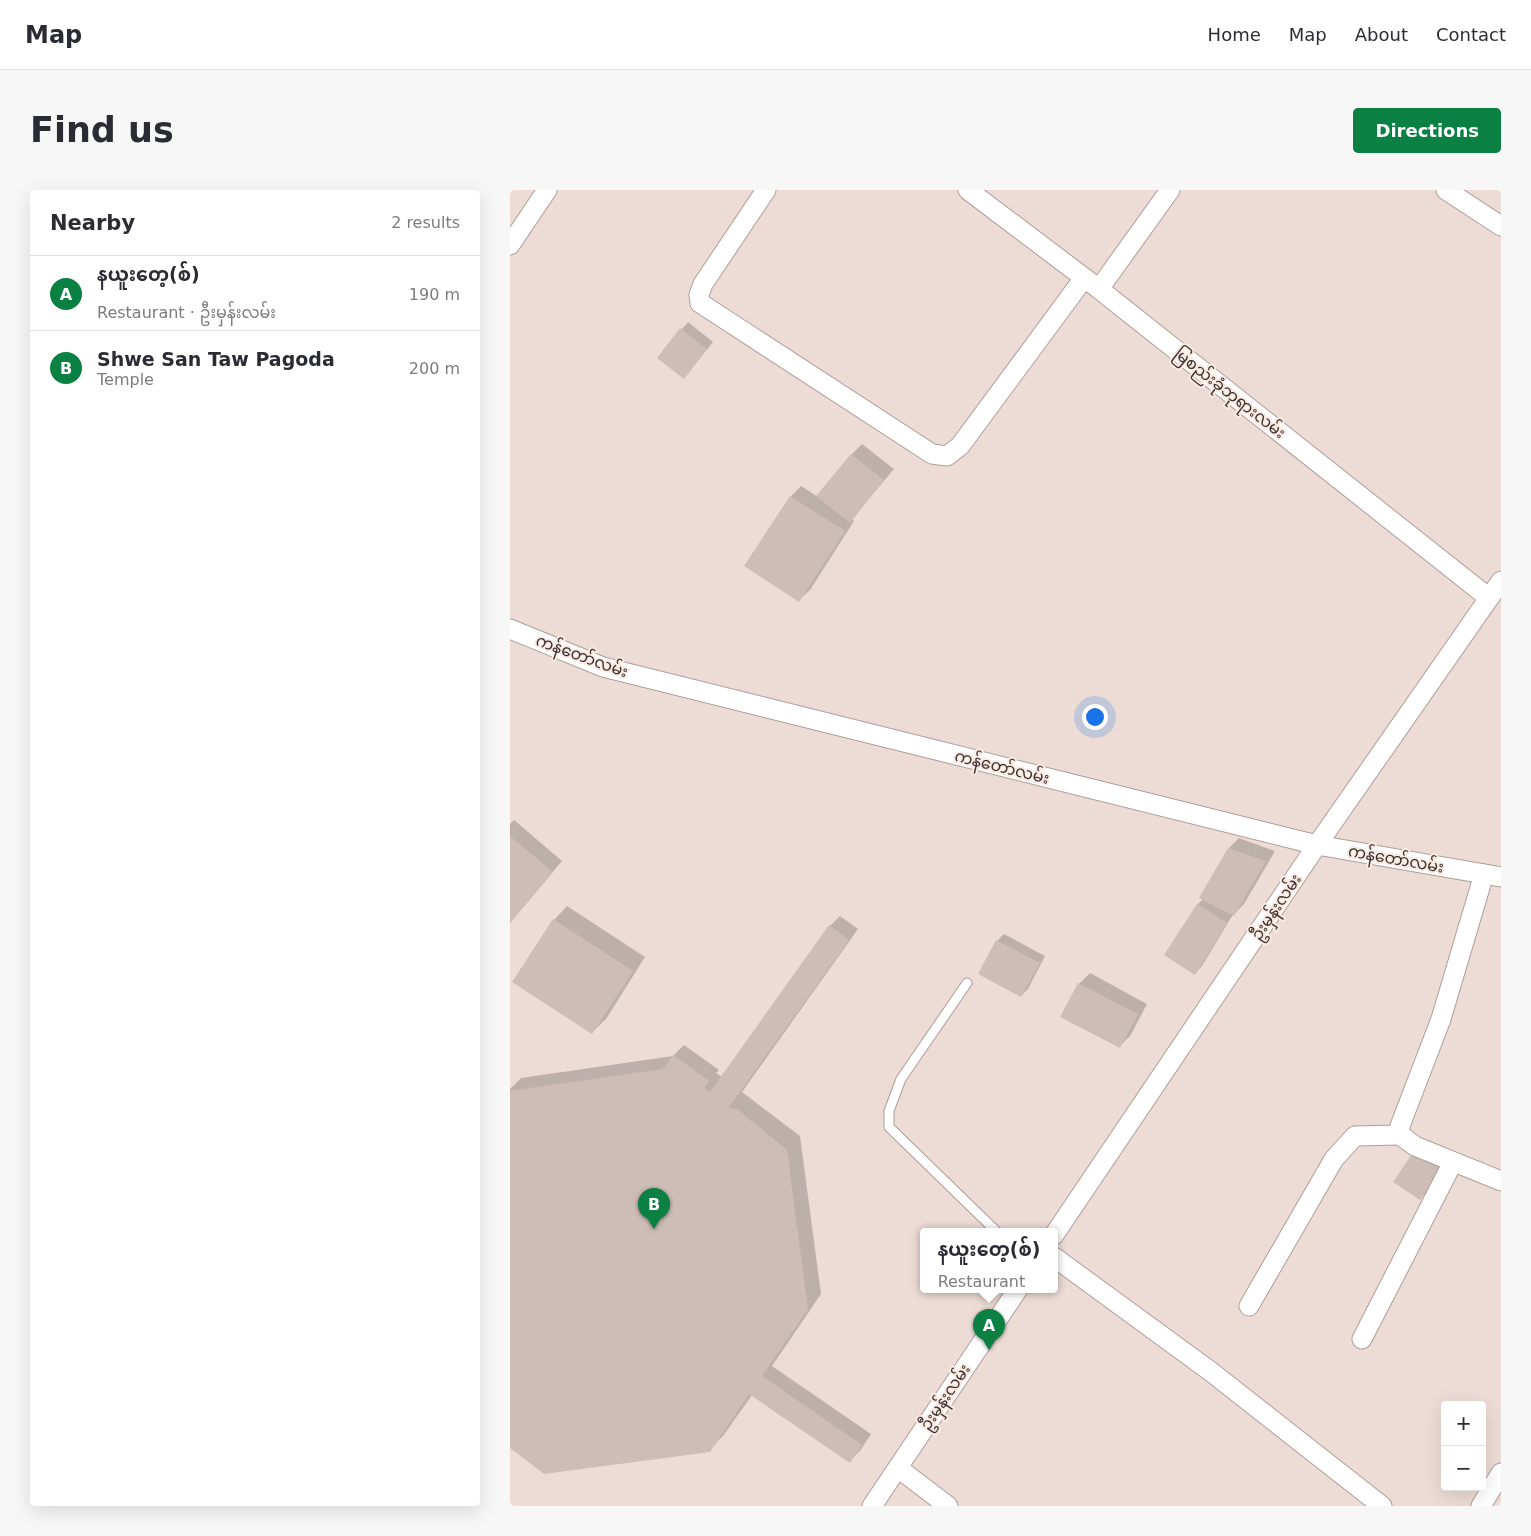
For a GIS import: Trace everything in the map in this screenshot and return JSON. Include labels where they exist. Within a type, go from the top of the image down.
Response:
[{"type":"street","points":[[510,245],[547,190]]},
{"type":"street","points":[[766,190],[702,284],[700,303],[932,454],[947,456],[960,446],[1170,190]]},
{"type":"street","name":"မြစည်းခုံဘုရားလမ်း","points":[[968,190],[1092,283],[1489,598]]},
{"type":"street","points":[[1446,190],[1501,226]]},
{"type":"street","name":"ဦးမှန်းလမ်း","points":[[1058,1229],[1317,845],[1501,581]]},
{"type":"street","name":"ကန်တော်လမ်း","points":[[510,629],[603,667],[1317,845],[1493,875]]},
{"type":"street","points":[[1400,1135],[1400,1126],[1493,875]]},
{"type":"street","points":[[1249,1306],[1334,1159],[1355,1136],[1400,1135],[1415,1146],[1501,1181]]},
{"type":"street","points":[[1362,1339],[1453,1162]]},
{"type":"street","points":[[1058,1260],[1210,1371],[1382,1506]]},
{"type":"street","name":"ဦးမှန်းလမ်း","points":[[872,1506],[1015,1293]]},
{"type":"street","points":[[898,1468],[948,1506]]},
{"type":"street","points":[[1481,1506],[1501,1473]]},
{"type":"lane","points":[[967,983],[901,1079],[889,1111],[889,1127],[993,1228]]},
{"type":"building","points":[[680,328],[707,349],[684,379],[657,358]]},
{"type":"building","points":[[851,454],[884,480],[850,523],[816,496]]},
{"type":"building","points":[[790,496],[845,531],[799,602],[744,566]]},
{"type":"building","points":[[510,836],[553,872],[510,923]]},
{"type":"building","points":[[1228,848],[1266,861],[1234,916],[1199,898]]},
{"type":"building","points":[[1197,904],[1227,923],[1195,975],[1164,955]]},
{"type":"building","points":[[553,919],[633,971],[592,1034],[512,982]]},
{"type":"building","points":[[829,925],[849,940],[729,1107],[734,1110],[736,1108],[787,1150],[808,1309],[762,1376],[862,1445],[850,1463],[749,1394],[710,1452],[544,1474],[510,1448],[510,1091],[663,1069],[673,1055],[709,1081],[704,1088],[710,1092]]},
{"type":"building","points":[[996,940],[1040,963],[1021,997],[978,974]]},
{"type":"building","points":[[1078,983],[1138,1014],[1120,1048],[1060,1017]]},
{"type":"building","points":[[1414,1151],[1441,1169],[1420,1200],[1393,1182]]},
{"type":"place","name":"Shwe San Taw Pagoda","points":[[654,1229]]},
{"type":"place","name":"နယူးတေ့(စ်)","points":[[989,1350]]}]
